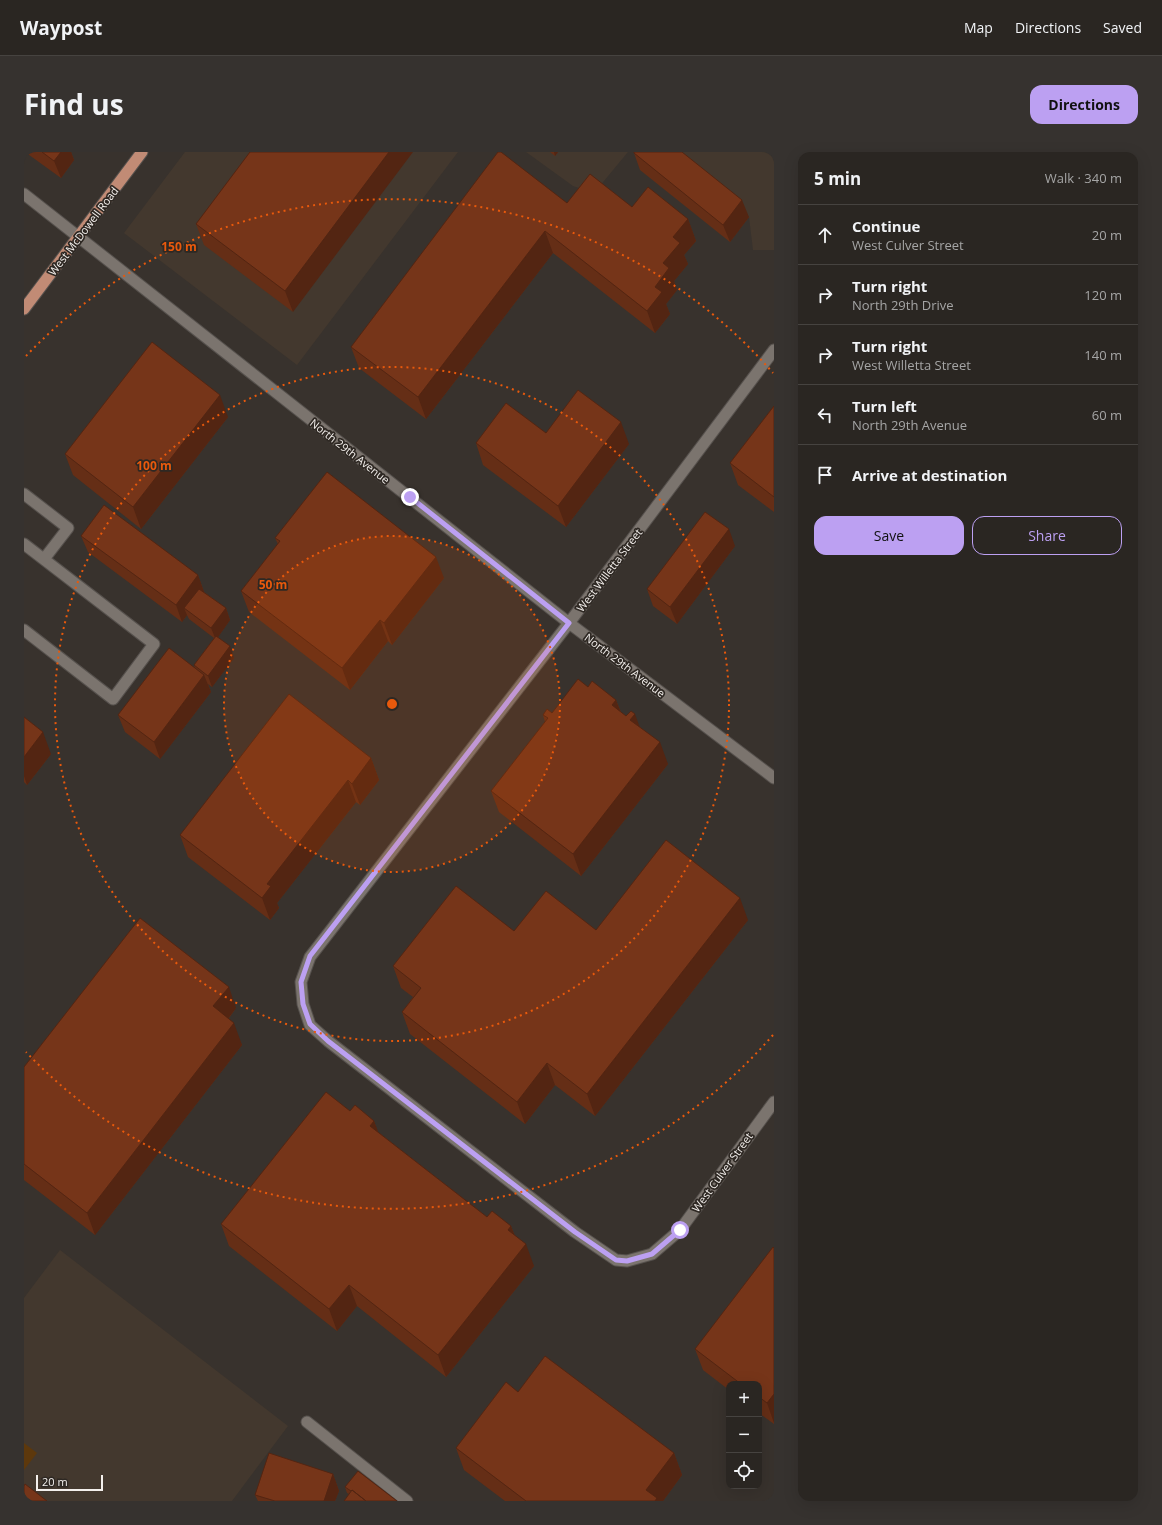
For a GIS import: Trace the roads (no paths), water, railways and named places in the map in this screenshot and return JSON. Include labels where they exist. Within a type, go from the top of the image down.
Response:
[{"type":"main road","name":"West McDowell Road","points":[[24,309],[142,152]]},
{"type":"street","name":"North 29th Avenue","points":[[24,194],[569,623],[774,778]]},
{"type":"street","name":"West Willetta Street","points":[[627,1261],[616,1260],[575,1232],[328,1041],[310,1024],[303,1004],[301,982],[310,956],[569,623],[774,350]]},
{"type":"street","points":[[24,494],[68,528],[44,559]]},
{"type":"street","points":[[24,544],[154,644],[113,699],[24,630]]},
{"type":"street","name":"West Culver Street","points":[[627,1261],[652,1254],[680,1230],[774,1102]]},
{"type":"street","points":[[307,1422],[407,1501]]}]
